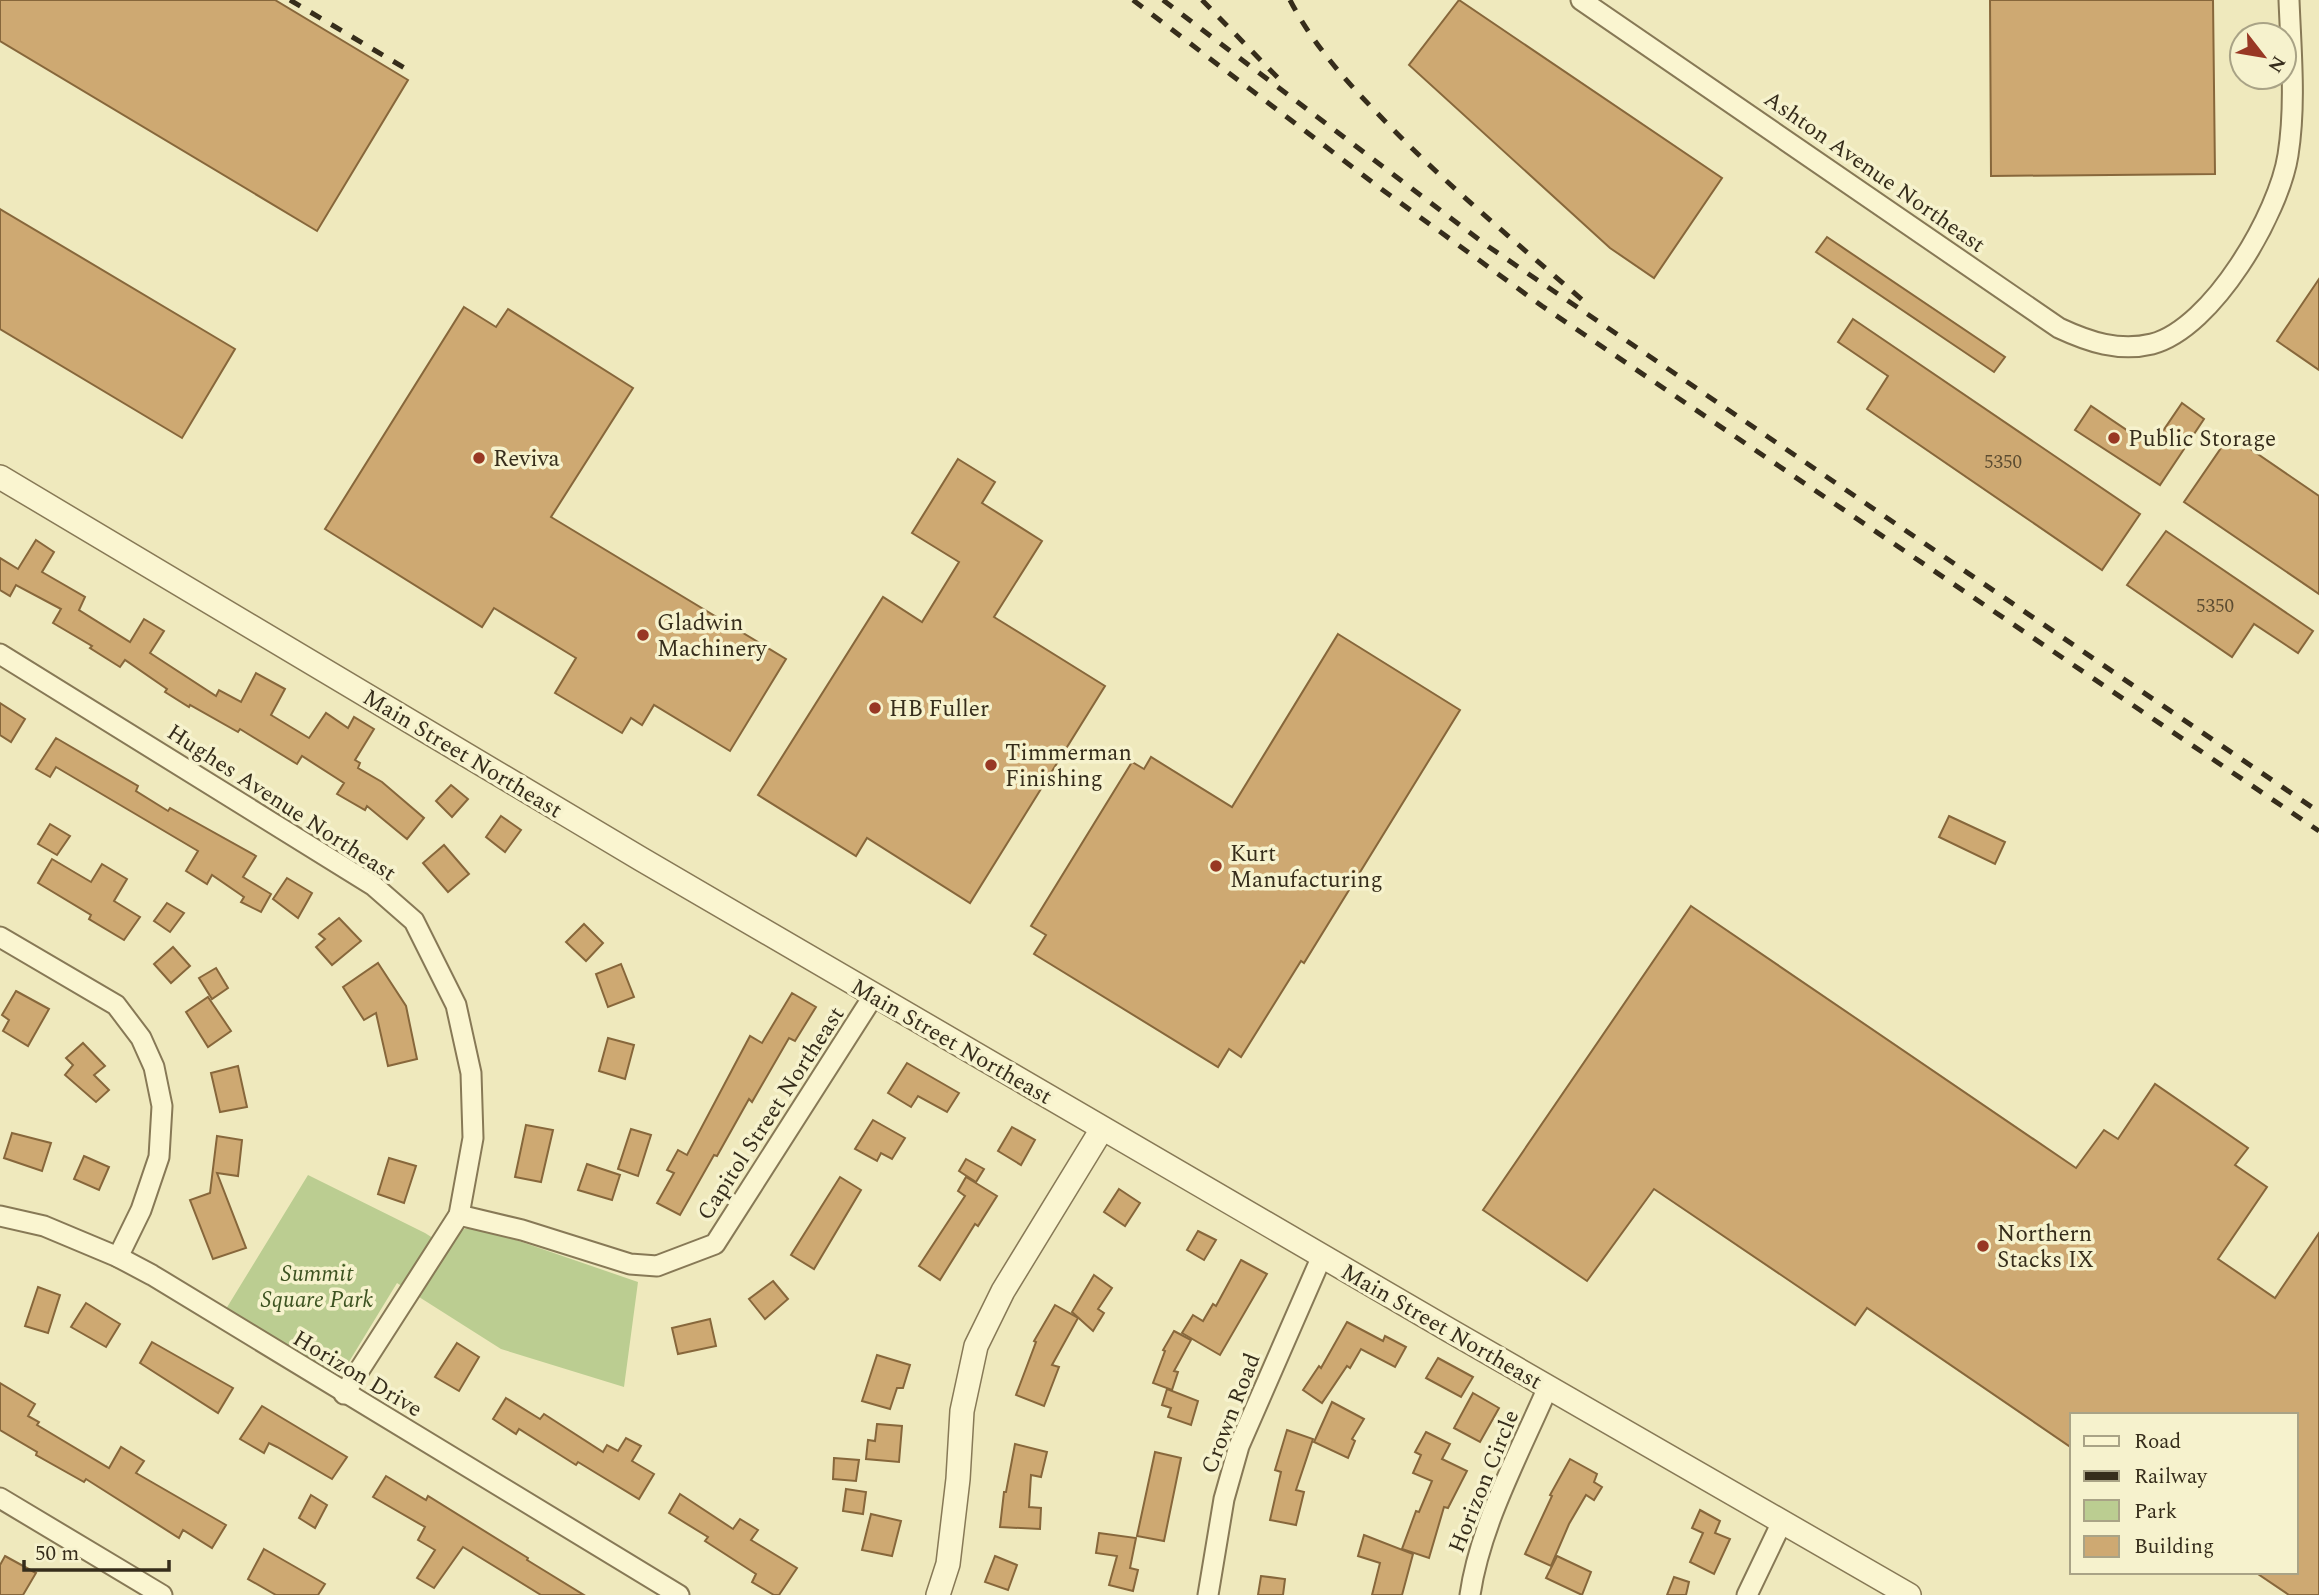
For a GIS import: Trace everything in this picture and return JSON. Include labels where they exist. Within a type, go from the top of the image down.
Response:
[{"type":"street","name":"Ashton Avenue Northeast","points":[[1581,0],[2059,328],[2091,343],[2125,347],[2153,344],[2189,325],[2211,304],[2263,228],[2288,158],[2293,110],[2289,0]]},
{"type":"street","name":"Main Street Northeast","points":[[0,477],[629,853],[1909,1595]]},
{"type":"street","name":"Hughes Avenue Northeast","points":[[0,654],[374,886],[414,921],[456,1005],[471,1073],[472,1138],[459,1215],[344,1394]]},
{"type":"street","points":[[0,937],[116,1005],[141,1038],[154,1067],[162,1106],[159,1157],[141,1210],[118,1257]]},
{"type":"street","name":"Capitol Street Northeast","points":[[459,1215],[522,1230],[630,1264],[657,1266],[715,1244],[874,995]]},
{"type":"street","points":[[938,1595],[948,1564],[958,1479],[962,1411],[976,1346],[1003,1292],[1102,1129]]},
{"type":"street","name":"Horizon Drive","points":[[0,1216],[44,1226],[118,1257],[152,1275],[679,1595]]},
{"type":"street","name":"Crown Road","points":[[1208,1595],[1224,1499],[1239,1446],[1322,1256]]},
{"type":"street","name":"Horizon Circle","points":[[1470,1595],[1474,1568],[1498,1504],[1548,1387]]},
{"type":"street","points":[[0,1498],[162,1595]]},
{"type":"street","points":[[1747,1595],[1782,1521]]},
{"type":"green space","name":"Summit Square Park","points":[[308,1175],[425,1233],[447,1247],[454,1232],[475,1226],[638,1282],[624,1387],[501,1349],[397,1283],[344,1370],[328,1371],[226,1309]]},
{"type":"building","points":[[0,0],[275,0],[408,80],[317,231],[0,41]]},
{"type":"building","points":[[1459,0],[1722,178],[1654,278],[1610,248],[1409,65]]},
{"type":"building","points":[[1990,0],[2213,0],[2215,174],[1991,176]]},
{"type":"building","points":[[0,209],[235,349],[182,438],[0,329]]},
{"type":"building","points":[[1827,237],[2005,357],[1994,372],[1816,252]]},
{"type":"building","points":[[2319,279],[2319,370],[2277,341]]},
{"type":"building","name":"Reviva","points":[[464,307],[496,327],[508,309],[633,388],[551,517],[786,659],[730,751],[654,705],[642,725],[631,718],[622,733],[555,693],[576,658],[494,608],[482,627],[325,529]]},
{"type":"building","points":[[1853,319],[2140,514],[2102,570],[1867,409],[1888,376],[1838,342]]},
{"type":"building","name":"Public Storage","points":[[2182,403],[2204,419],[2160,485],[2075,430],[2091,406],[2152,447]]},
{"type":"building","points":[[2230,435],[2319,496],[2319,594],[2184,502]]},
{"type":"building","points":[[958,459],[995,482],[982,503],[1042,541],[994,617],[1105,686],[970,903],[867,838],[856,856],[758,795],[883,597],[922,622],[959,562],[912,533]]},
{"type":"building","points":[[2166,531],[2313,631],[2298,653],[2254,624],[2232,657],[2127,585]]},
{"type":"building","points":[[36,540],[54,552],[42,572],[85,597],[79,610],[130,642],[144,619],[164,631],[150,653],[216,696],[219,690],[241,702],[256,673],[285,689],[271,715],[309,738],[326,713],[348,728],[354,717],[374,729],[355,760],[360,763],[358,768],[382,782],[424,818],[407,839],[367,806],[365,810],[337,794],[344,783],[302,756],[297,764],[240,729],[238,732],[190,705],[189,707],[165,692],[167,689],[125,660],[120,667],[90,648],[92,646],[53,623],[61,609],[16,585],[10,596],[0,590],[0,558],[18,569]]},
{"type":"building","name":"Kurt Manufacturing","points":[[1338,634],[1460,710],[1304,963],[1301,961],[1241,1057],[1229,1049],[1218,1067],[1034,954],[1046,935],[1031,926],[1132,762],[1144,769],[1151,757],[1232,807]]},
{"type":"building","points":[[0,703],[25,719],[11,742],[0,735]]},
{"type":"building","points":[[56,738],[138,786],[136,791],[168,811],[170,808],[256,856],[243,877],[271,894],[261,912],[241,902],[244,897],[212,875],[207,884],[186,871],[198,851],[56,767],[50,777],[36,769]]},
{"type":"building","points":[[451,785],[468,799],[452,817],[436,801]]},
{"type":"building","points":[[501,816],[521,830],[505,852],[486,837]]},
{"type":"building","points":[[1949,816],[2005,842],[1995,864],[1939,837]]},
{"type":"building","points":[[50,824],[70,836],[57,855],[38,844]]},
{"type":"building","points":[[444,845],[469,874],[448,892],[423,863]]},
{"type":"building","points":[[52,859],[91,882],[102,864],[127,879],[114,901],[140,917],[124,940],[89,919],[91,915],[38,883]]},
{"type":"building","points":[[287,878],[312,893],[298,918],[273,899]]},
{"type":"building","points":[[167,903],[184,913],[170,932],[154,921]]},
{"type":"building","name":"Northern Stacks IX","points":[[1691,906],[2076,1168],[2104,1130],[2118,1139],[2155,1084],[2248,1148],[2235,1165],[2267,1187],[2218,1259],[2275,1298],[2319,1233],[2319,1595],[2289,1595],[2258,1574],[2298,1574],[2298,1413],[2070,1413],[2070,1447],[1867,1308],[1855,1325],[1654,1189],[1587,1281],[1483,1210]]},
{"type":"building","points":[[339,918],[361,941],[332,965],[316,947],[325,939],[319,934]]},
{"type":"building","points":[[584,924],[603,943],[586,961],[566,942]]},
{"type":"building","points":[[173,947],[190,966],[171,983],[154,964]]},
{"type":"building","points":[[378,963],[406,1006],[417,1059],[388,1066],[376,1013],[364,1020],[343,987]]},
{"type":"building","points":[[621,964],[634,997],[608,1007],[596,974]]},
{"type":"building","points":[[216,968],[228,988],[212,999],[199,978]]},
{"type":"building","points":[[16,991],[49,1009],[28,1046],[3,1031],[9,1020],[2,1015]]},
{"type":"building","points":[[792,993],[816,1007],[795,1041],[789,1038],[752,1102],[749,1099],[717,1156],[714,1155],[680,1215],[657,1203],[674,1173],[667,1170],[678,1150],[687,1155],[750,1036],[762,1043]]},
{"type":"building","points":[[208,997],[231,1031],[208,1047],[186,1012]]},
{"type":"building","points":[[608,1038],[634,1045],[625,1079],[599,1071]]},
{"type":"building","points":[[83,1043],[105,1066],[94,1075],[109,1090],[96,1102],[65,1075],[73,1065],[66,1058]]},
{"type":"building","points":[[907,1063],[959,1093],[947,1112],[918,1096],[911,1107],[888,1093]]},
{"type":"building","points":[[238,1066],[247,1107],[220,1112],[211,1073]]},
{"type":"building","points":[[873,1120],[905,1138],[892,1159],[881,1153],[877,1161],[855,1149]]},
{"type":"building","points":[[526,1125],[553,1130],[541,1182],[515,1177]]},
{"type":"building","points":[[1012,1127],[1035,1140],[1021,1165],[998,1151]]},
{"type":"building","points":[[631,1129],[651,1135],[638,1176],[618,1169]]},
{"type":"building","points":[[12,1133],[51,1143],[42,1171],[4,1158]]},
{"type":"building","points":[[217,1136],[242,1140],[238,1176],[217,1173],[246,1248],[213,1259],[190,1200],[210,1193]]},
{"type":"building","points":[[84,1156],[109,1167],[99,1190],[74,1179]]},
{"type":"building","points":[[389,1158],[416,1166],[404,1203],[378,1194]]},
{"type":"building","points":[[966,1159],[984,1169],[976,1182],[959,1171]]},
{"type":"building","points":[[587,1164],[620,1175],[612,1200],[578,1190]]},
{"type":"building","points":[[840,1177],[861,1190],[814,1269],[791,1255]]},
{"type":"building","points":[[966,1177],[997,1196],[978,1226],[975,1224],[940,1280],[919,1266],[965,1196],[958,1191]]},
{"type":"building","points":[[1119,1189],[1140,1203],[1125,1226],[1104,1212]]},
{"type":"building","points":[[1198,1231],[1216,1240],[1204,1260],[1187,1250]]},
{"type":"building","points":[[1241,1260],[1267,1274],[1220,1355],[1182,1333],[1193,1315],[1203,1321],[1213,1304],[1216,1306]]},
{"type":"building","points":[[1094,1275],[1112,1288],[1098,1309],[1104,1313],[1093,1331],[1072,1312]]},
{"type":"building","points":[[773,1281],[788,1299],[765,1319],[749,1299]]},
{"type":"building","points":[[38,1287],[60,1295],[48,1333],[25,1326]]},
{"type":"building","points":[[86,1303],[120,1324],[106,1347],[71,1327]]},
{"type":"building","points":[[1055,1305],[1078,1318],[1052,1365],[1059,1367],[1044,1406],[1016,1395],[1036,1342],[1034,1341]]},
{"type":"building","points":[[710,1319],[716,1346],[678,1354],[672,1328]]},
{"type":"building","points":[[1347,1322],[1383,1341],[1385,1336],[1406,1347],[1395,1367],[1361,1349],[1350,1368],[1347,1366],[1322,1403],[1303,1390],[1319,1366],[1321,1368]]},
{"type":"building","points":[[1174,1331],[1191,1340],[1174,1371],[1178,1372],[1172,1390],[1153,1383],[1165,1351],[1163,1350]]},
{"type":"building","points":[[152,1342],[233,1388],[218,1413],[140,1363]]},
{"type":"building","points":[[457,1343],[479,1357],[459,1391],[435,1377]]},
{"type":"building","points":[[877,1355],[910,1365],[903,1388],[897,1388],[890,1409],[862,1401]]},
{"type":"building","points":[[1438,1358],[1473,1377],[1461,1397],[1426,1378]]},
{"type":"building","points":[[0,1383],[35,1404],[28,1416],[39,1422],[37,1425],[109,1468],[121,1447],[144,1461],[136,1473],[226,1525],[212,1548],[183,1530],[179,1538],[86,1479],[84,1482],[36,1455],[37,1452],[0,1430]]},
{"type":"building","points":[[1167,1389],[1198,1401],[1191,1425],[1168,1417],[1171,1408],[1162,1405]]},
{"type":"building","points":[[1473,1393],[1499,1408],[1480,1442],[1454,1428]]},
{"type":"building","points":[[506,1398],[540,1419],[544,1414],[603,1452],[607,1445],[618,1451],[626,1438],[641,1446],[632,1461],[654,1474],[639,1499],[578,1462],[576,1465],[519,1429],[516,1434],[493,1419]]},
{"type":"building","points":[[1332,1402],[1364,1419],[1352,1439],[1355,1441],[1348,1458],[1314,1442]]},
{"type":"building","points":[[262,1406],[347,1457],[332,1479],[269,1443],[264,1453],[240,1439]]},
{"type":"building","points":[[877,1424],[902,1426],[899,1462],[866,1459],[868,1440],[875,1441]]},
{"type":"building","points":[[1287,1430],[1313,1439],[1296,1490],[1304,1492],[1296,1525],[1270,1520],[1281,1472],[1275,1470]]},
{"type":"building","points":[[1426,1432],[1450,1444],[1442,1459],[1467,1471],[1448,1508],[1444,1507],[1429,1558],[1402,1549],[1416,1511],[1419,1512],[1432,1481],[1413,1473],[1421,1455],[1415,1452]]},
{"type":"building","points":[[1015,1444],[1047,1452],[1041,1477],[1031,1475],[1029,1507],[1041,1508],[1040,1529],[1000,1527],[1004,1492]]},
{"type":"building","points":[[1155,1452],[1181,1458],[1164,1541],[1137,1536]]},
{"type":"building","points":[[834,1458],[859,1460],[856,1481],[833,1479]]},
{"type":"building","points":[[1570,1459],[1597,1474],[1594,1482],[1602,1487],[1594,1500],[1586,1495],[1569,1524],[1551,1566],[1525,1554],[1552,1496],[1550,1495]]},
{"type":"building","points":[[386,1476],[426,1500],[428,1496],[584,1595],[541,1595],[463,1547],[434,1588],[417,1578],[435,1550],[418,1540],[425,1527],[373,1497]]},
{"type":"building","points":[[846,1489],[866,1492],[863,1514],[843,1511]]},
{"type":"building","points":[[680,1494],[733,1529],[740,1519],[758,1530],[751,1540],[797,1568],[779,1595],[774,1595],[752,1582],[756,1574],[705,1541],[708,1537],[669,1513]]},
{"type":"building","points":[[311,1495],[327,1505],[315,1528],[299,1518]]},
{"type":"building","points":[[1700,1510],[1720,1521],[1715,1533],[1730,1539],[1714,1574],[1690,1562],[1703,1533],[1692,1528]]},
{"type":"building","points":[[871,1514],[901,1521],[892,1556],[862,1550]]},
{"type":"building","points":[[1099,1533],[1136,1538],[1130,1568],[1138,1570],[1133,1591],[1109,1585],[1117,1556],[1096,1553]]},
{"type":"building","points":[[1364,1535],[1413,1554],[1402,1595],[1372,1595],[1380,1563],[1358,1556]]},
{"type":"building","points":[[264,1549],[325,1584],[318,1595],[276,1595],[248,1579]]},
{"type":"building","points":[[5,1556],[36,1573],[23,1595],[0,1595],[0,1565]]},
{"type":"building","points":[[995,1556],[1017,1565],[1008,1590],[985,1582]]},
{"type":"building","points":[[1557,1556],[1591,1572],[1582,1595],[1546,1578]]},
{"type":"building","points":[[1261,1576],[1285,1579],[1283,1595],[1258,1595]]},
{"type":"building","points":[[1674,1577],[1689,1582],[1686,1595],[1667,1595]]},
{"type":"railway","points":[[290,0],[413,73]]},
{"type":"railway","points":[[1133,0],[1380,188],[1542,306],[2319,831]]},
{"type":"railway","points":[[1163,0],[1489,247],[2319,812]]},
{"type":"railway","points":[[1202,0],[1280,80]]},
{"type":"railway","points":[[1290,0],[1331,62],[1405,142],[1587,304]]},
{"type":"place","name":"Public Storage","points":[[2114,438]]},
{"type":"place","name":"Reviva","points":[[479,458]]},
{"type":"place","name":"Gladwin Machinery","points":[[643,635]]},
{"type":"place","name":"HB Fuller","points":[[875,708]]},
{"type":"place","name":"Timmerman Finishing","points":[[991,765]]},
{"type":"place","name":"Kurt Manufacturing","points":[[1216,866]]},
{"type":"place","name":"Northern Stacks IX","points":[[1983,1246]]}]
